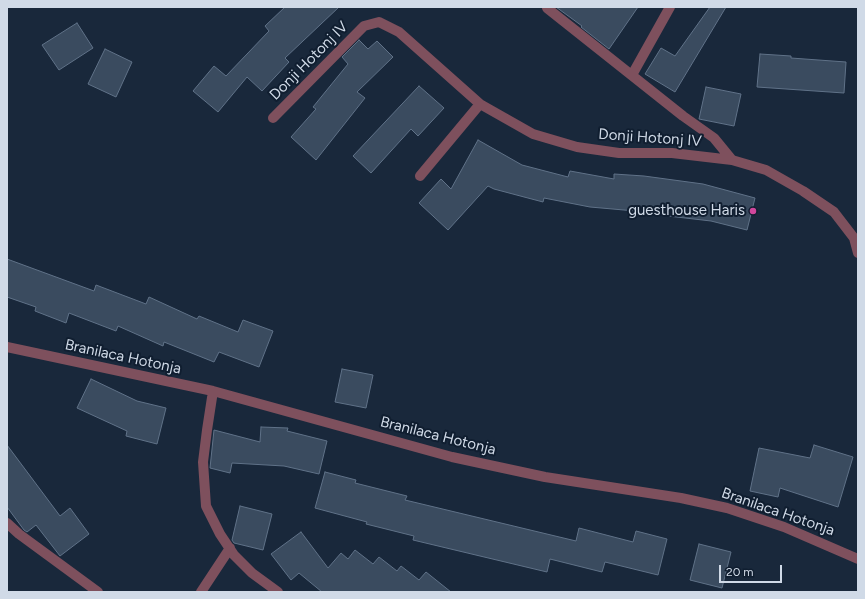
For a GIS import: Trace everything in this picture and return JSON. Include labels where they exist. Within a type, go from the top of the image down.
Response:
[{"type":"street","points":[[632,75],[670,7]]},
{"type":"street","name":"Donji Hotonj IV","points":[[547,8],[683,116],[714,138],[732,160]]},
{"type":"street","name":"Donji Hotonj IV","points":[[273,118],[364,26],[379,22],[399,32],[480,104],[533,134],[576,147],[620,153],[672,153],[732,160],[766,170],[803,191],[834,212],[854,238],[858,253]]},
{"type":"street","points":[[420,176],[480,104]]},
{"type":"street","name":"Branilaca Hotonja","points":[[7,347],[213,391],[452,457],[545,477],[681,498],[727,508],[784,527],[858,559]]},
{"type":"street","points":[[213,391],[203,462],[206,506],[220,534],[234,555],[252,573],[278,592]]},
{"type":"street","points":[[7,523],[19,534],[98,592]]},
{"type":"street","points":[[201,592],[230,548]]},
{"type":"building","points":[[285,7],[339,7],[285,58],[289,62],[262,91],[247,77],[218,112],[193,91],[214,66],[226,76],[269,31],[265,26]]},
{"type":"building","points":[[556,7],[638,7],[609,49],[581,27],[582,26]]},
{"type":"building","points":[[710,7],[726,7],[675,92],[645,74],[661,48],[675,56]]},
{"type":"building","points":[[77,23],[93,48],[59,70],[42,45]]},
{"type":"building","points":[[359,40],[368,49],[377,41],[393,57],[357,92],[365,98],[316,160],[291,137],[316,109],[313,107],[348,64],[342,57]]},
{"type":"building","points":[[105,49],[132,62],[116,97],[88,84]]},
{"type":"building","points":[[760,54],[846,62],[844,93],[757,87]]},
{"type":"building","points":[[419,86],[444,108],[418,136],[411,129],[371,173],[353,156]]},
{"type":"building","points":[[706,87],[741,94],[734,126],[699,119]]},
{"type":"building","points":[[478,140],[522,165],[568,177],[570,171],[614,179],[614,174],[644,176],[703,184],[755,198],[747,230],[711,221],[668,216],[669,214],[590,207],[544,198],[543,202],[494,189],[488,186],[448,230],[419,203],[441,179],[451,189]]},
{"type":"building","points":[[7,259],[94,291],[96,285],[146,304],[149,297],[197,319],[199,316],[238,332],[243,320],[273,331],[259,367],[219,352],[214,362],[164,342],[163,346],[118,326],[116,331],[69,313],[66,323],[35,311],[36,307],[7,297]]},
{"type":"building","points":[[342,369],[373,375],[366,408],[335,402]]},
{"type":"building","points":[[91,379],[137,401],[166,408],[157,444],[126,436],[127,431],[77,408]]},
{"type":"building","points":[[261,427],[288,428],[287,431],[327,441],[319,474],[284,466],[232,463],[230,473],[210,468],[214,430],[260,442]]},
{"type":"building","points":[[7,445],[60,516],[70,508],[89,534],[60,556],[36,525],[27,532],[7,507]]},
{"type":"building","points":[[814,445],[853,457],[838,507],[780,488],[778,497],[750,491],[759,448],[810,458]]},
{"type":"building","points":[[325,472],[356,480],[355,483],[407,496],[405,500],[576,541],[579,528],[633,542],[636,531],[667,539],[658,575],[605,562],[602,572],[550,559],[547,572],[413,540],[414,536],[366,524],[367,522],[315,508]]},
{"type":"building","points":[[240,506],[272,514],[263,550],[234,543],[232,540]]},
{"type":"building","points":[[301,532],[328,568],[341,553],[348,559],[355,550],[373,564],[379,557],[397,571],[401,566],[419,580],[426,572],[451,592],[322,592],[299,573],[291,580],[271,554]]},
{"type":"building","points":[[699,544],[731,552],[722,588],[690,580]]},
{"type":"place","name":"guesthouse Haris","points":[[753,211]]}]
